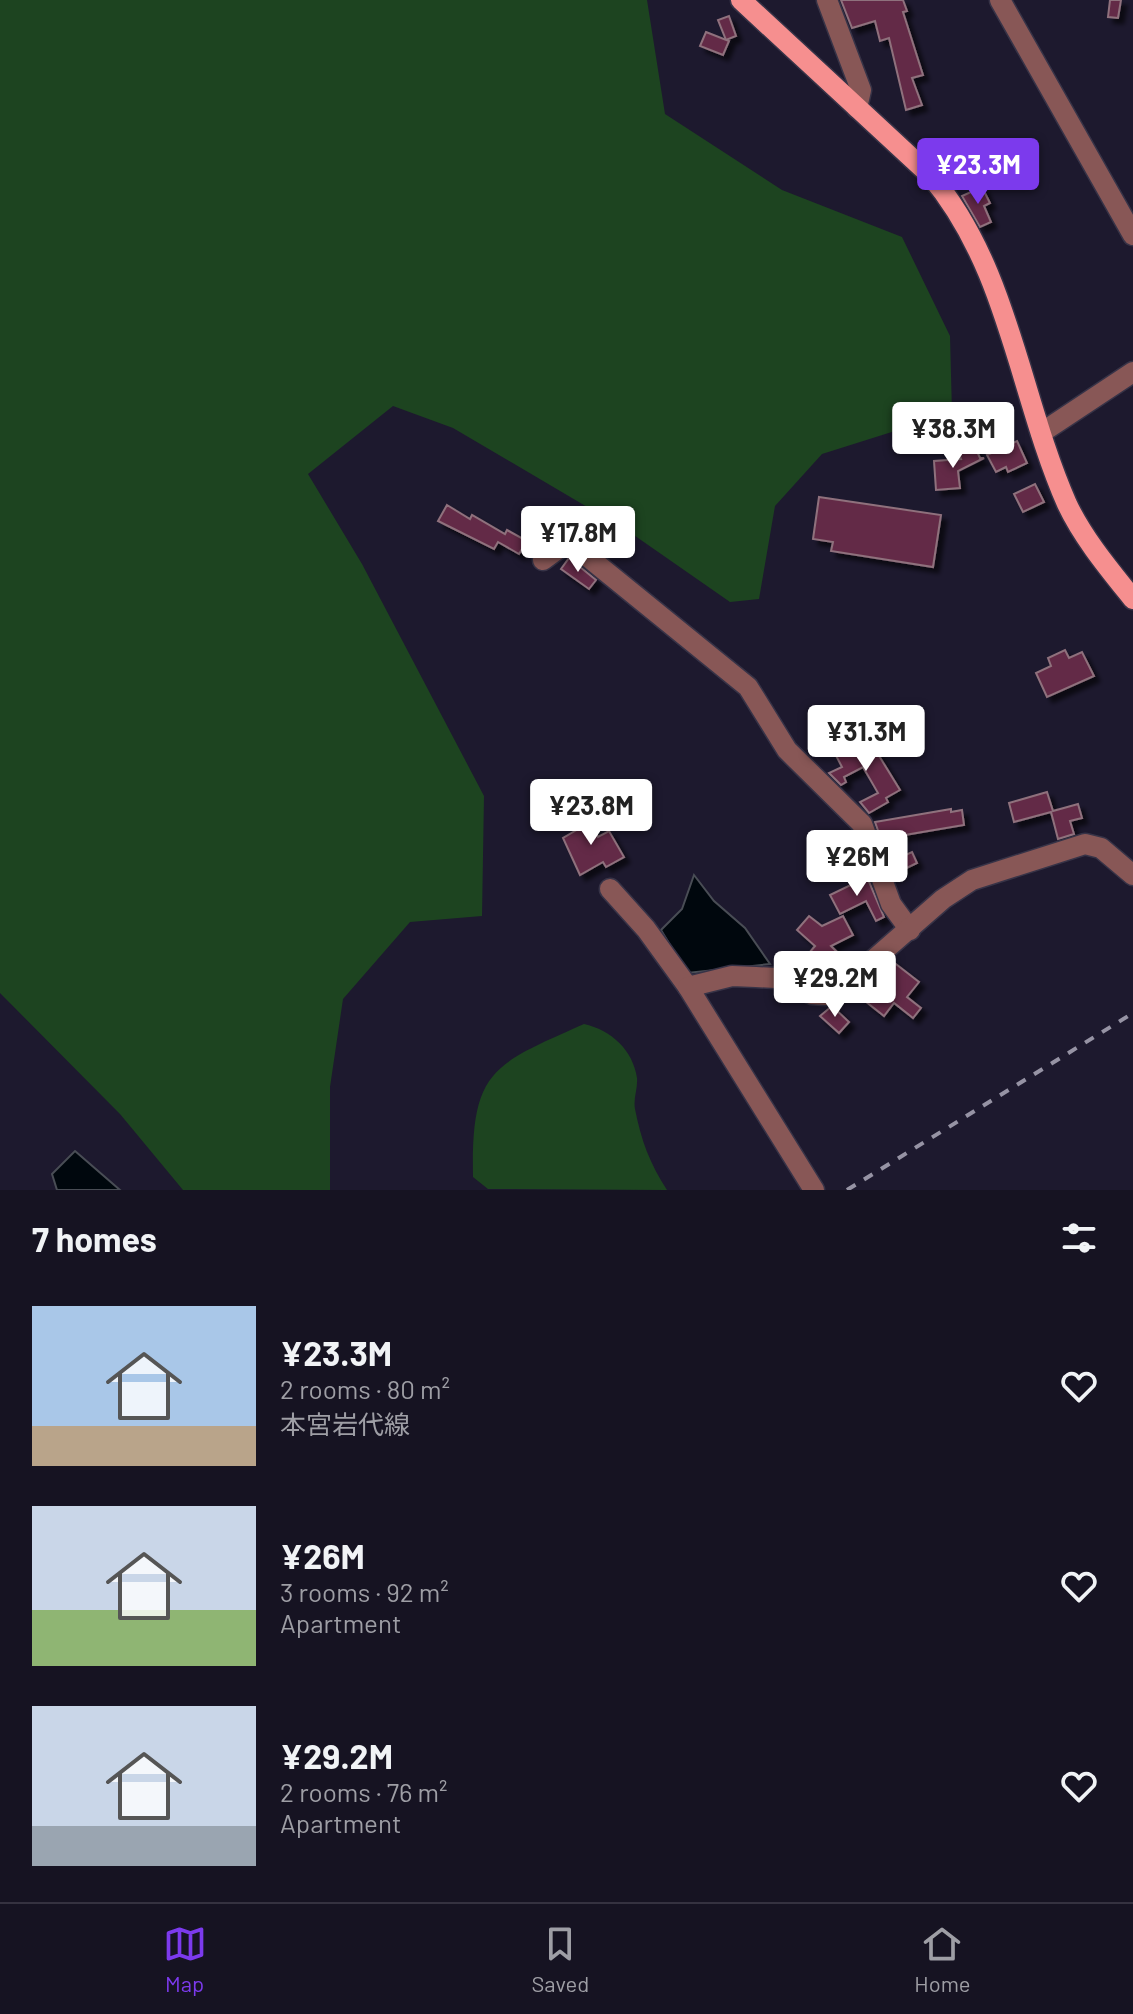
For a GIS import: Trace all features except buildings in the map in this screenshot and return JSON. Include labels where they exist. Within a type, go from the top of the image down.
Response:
[{"type":"main road","points":[[741,0],[930,175],[971,231],[1069,507],[1133,599]]},
{"type":"street","points":[[827,0],[861,90],[857,108]]},
{"type":"street","points":[[1000,0],[1133,235]]},
{"type":"street","points":[[1041,433],[1133,372]]},
{"type":"street","points":[[543,560],[562,546],[572,544],[748,687],[787,750],[862,824],[891,904],[910,930]]},
{"type":"street","points":[[688,987],[732,976],[776,978],[812,994],[826,995],[855,976],[943,899],[972,880],[1085,844],[1101,848],[1133,875]]},
{"type":"street","points":[[610,889],[646,929],[688,987],[814,1190]]},
{"type":"green space","points":[[0,0],[647,0],[665,114],[782,190],[902,237],[950,336],[952,413],[822,454],[775,506],[759,599],[730,602],[628,531],[453,428],[393,406],[308,474],[362,564],[484,796],[482,916],[410,922],[343,999],[330,1087],[330,1190],[183,1190],[120,1114],[0,993]]},
{"type":"green space","points":[[584,1024],[612,1036],[631,1059],[637,1078],[635,1105],[640,1131],[651,1161],[667,1190],[488,1189],[473,1177],[473,1141],[483,1092],[493,1076],[508,1062]]},
{"type":"shaded area","points":[[694,875],[714,901],[745,928],[770,964],[687,973],[661,930],[682,909]]},
{"type":"shaded area","points":[[75,1151],[120,1190],[57,1190],[52,1174]]},
{"type":"railway","points":[[847,1190],[1133,1013]]}]
